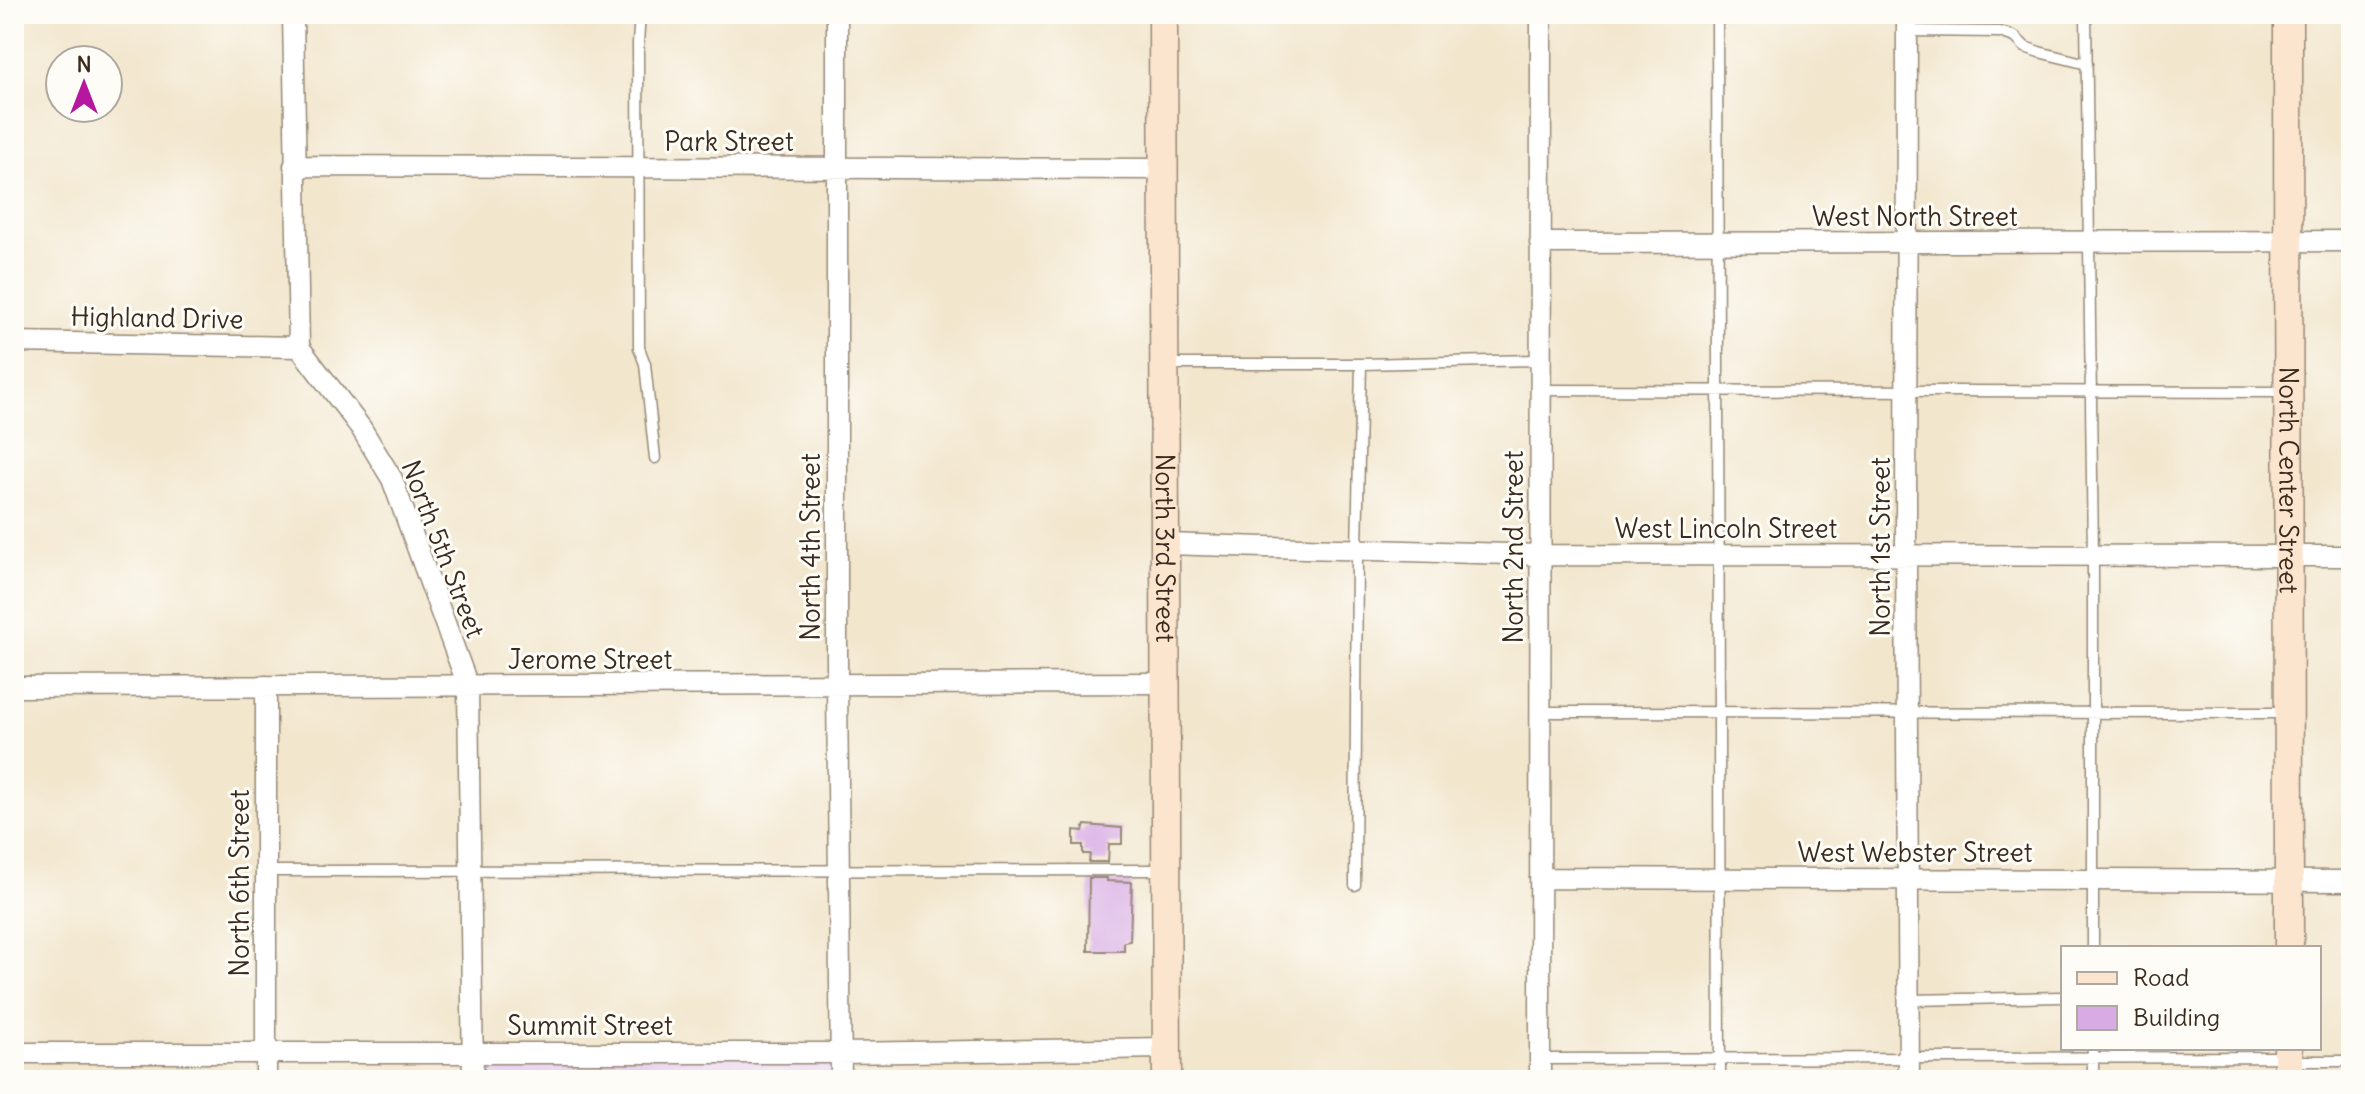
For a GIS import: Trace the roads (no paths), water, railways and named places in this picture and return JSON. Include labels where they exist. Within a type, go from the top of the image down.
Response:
[{"type":"street","points":[[293,14],[299,347]]},
{"type":"street","name":"North 4th Street","points":[[837,14],[837,684],[841,1080]]},
{"type":"street","name":"North 3rd Street","points":[[1163,14],[1167,1080]]},
{"type":"street","name":"North 2nd Street","points":[[1540,1070],[1541,14]]},
{"type":"street","name":"North Center Street","points":[[2288,14],[2289,946]]},
{"type":"street","name":"North 1st Street","points":[[1907,22],[1909,1080]]},
{"type":"street","name":"Park Street","points":[[294,166],[1164,169]]},
{"type":"street","name":"West North Street","points":[[1540,243],[2351,241]]},
{"type":"street","name":"Highland Drive","points":[[14,342],[299,347]]},
{"type":"street","name":"North 5th Street","points":[[299,347],[361,428],[392,479],[468,686],[473,1080]]},
{"type":"street","name":"West Lincoln Street","points":[[1165,544],[1540,555],[2351,556]]},
{"type":"street","name":"Jerome Street","points":[[14,687],[1165,683]]},
{"type":"street","name":"North 6th Street","points":[[266,686],[266,1080]]},
{"type":"street","name":"West Webster Street","points":[[1540,878],[2351,881]]},
{"type":"street","name":"Summit Street","points":[[14,1053],[841,1053],[1166,1048]]},
{"type":"lane","points":[[640,14],[639,348],[645,364],[655,458]]},
{"type":"lane","points":[[1717,14],[1720,1080]]},
{"type":"lane","points":[[2086,14],[2093,555],[2093,946]]},
{"type":"lane","points":[[1907,22],[2000,32],[2015,37],[2025,47],[2087,64]]},
{"type":"lane","points":[[1164,364],[1540,360]]},
{"type":"lane","points":[[1355,885],[1361,364]]},
{"type":"lane","points":[[1540,390],[2288,392]]},
{"type":"lane","points":[[1540,712],[2288,713]]},
{"type":"lane","points":[[266,871],[1166,870]]},
{"type":"lane","points":[[1909,1000],[2061,997]]},
{"type":"lane","points":[[1540,1070],[1719,1059],[1909,1059],[2093,1053],[2351,1061]]},
{"type":"lane","points":[[2093,1053],[2093,1080]]}]
